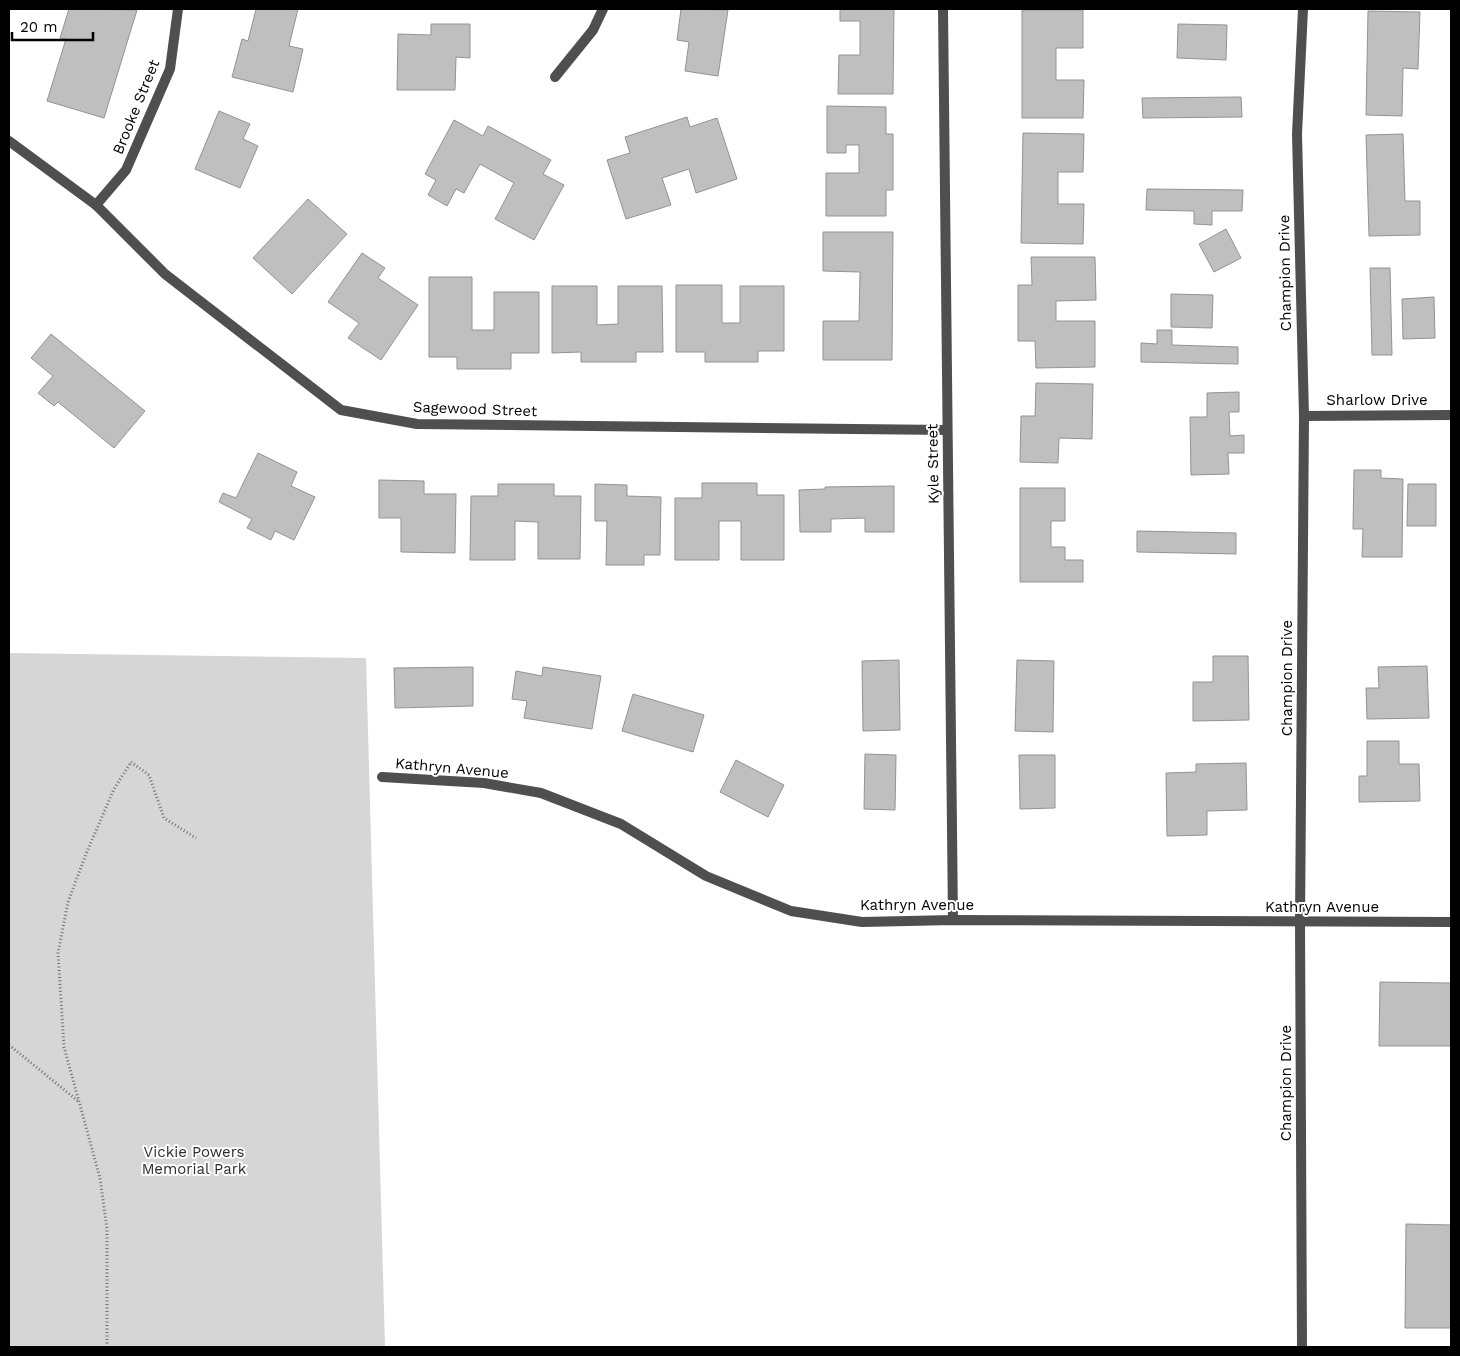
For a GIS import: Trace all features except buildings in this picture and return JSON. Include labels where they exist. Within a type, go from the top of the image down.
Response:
[{"type":"street","name":"Brooke Street","points":[[96,205],[126,170],[170,69],[178,9]]},
{"type":"street","points":[[555,77],[593,30],[603,9]]},
{"type":"street","name":"Kyle Street","points":[[943,9],[953,920]]},
{"type":"street","name":"Champion Drive","points":[[1302,1347],[1300,922],[1304,416],[1297,134],[1303,9]]},
{"type":"street","name":"Sagewood Street","points":[[9,141],[96,205],[165,274],[341,410],[418,424],[947,430]]},
{"type":"street","name":"Sharlow Drive","points":[[1304,416],[1451,415]]},
{"type":"street","name":"Kathryn Avenue","points":[[382,777],[484,783],[541,794],[621,824],[706,876],[791,911],[862,922],[953,920],[1451,922]]},
{"type":"path","points":[[107,1347],[107,1229],[100,1178],[64,1047],[58,953],[68,902],[83,862],[114,789],[131,762],[149,775],[164,818],[196,838]]},
{"type":"path","points":[[9,1045],[79,1102]]},
{"type":"green space","name":"Vickie Powers Memorial Park","points":[[9,653],[366,658],[385,1347],[9,1347]]}]
